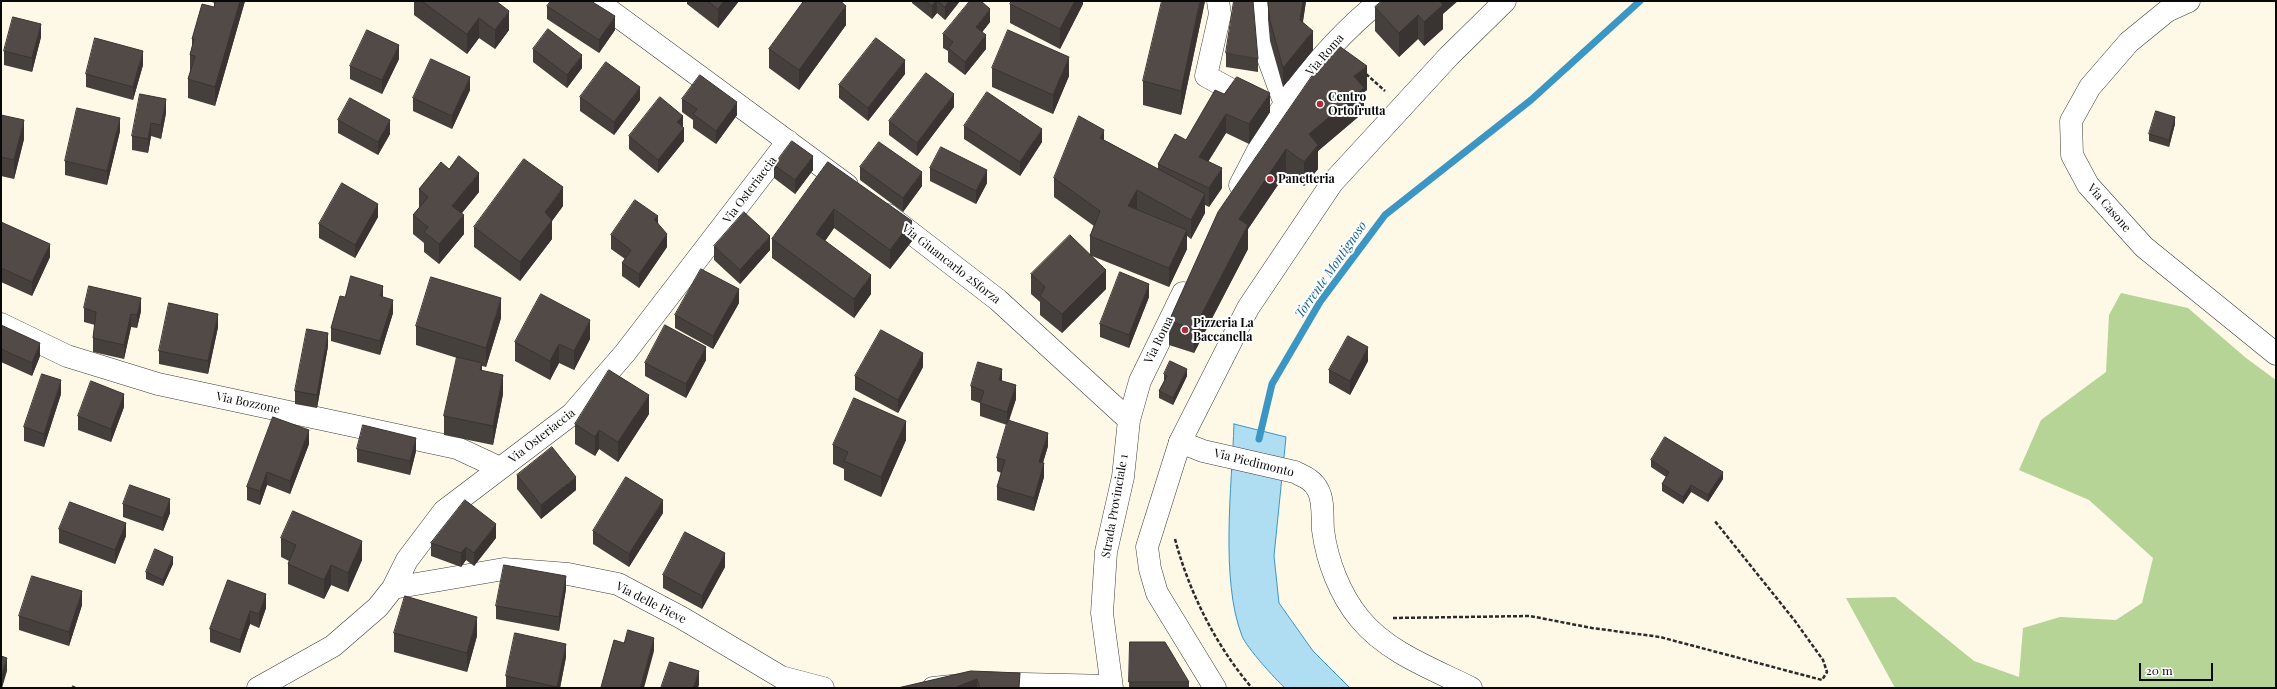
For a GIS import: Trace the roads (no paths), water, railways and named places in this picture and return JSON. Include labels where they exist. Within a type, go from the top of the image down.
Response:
[{"type":"street","points":[[1218,1],[1220,14],[1206,76],[1281,110]]},
{"type":"street","name":"Via Roma","points":[[1230,204],[1281,110],[1333,44],[1359,18],[1380,1]]},
{"type":"street","points":[[1215,688],[1157,593],[1150,569],[1147,547],[1180,442],[1248,308],[1332,183],[1448,56],[1505,1]]},
{"type":"street","name":"Via Casone","points":[[2189,1],[2167,11],[2129,42],[2090,87],[2071,121],[2072,155],[2088,185],[2144,247],[2276,354]]},
{"type":"street","points":[[1258,2],[1263,44],[1281,110]]},
{"type":"street","name":"Via Giuancarlo 2Sforza","points":[[607,3],[998,300],[1129,420]]},
{"type":"street","name":"Via Osteriaccia","points":[[258,688],[333,646],[378,607],[393,588],[407,560],[444,511],[572,414],[625,353],[788,141]]},
{"type":"street","name":"Via Roma","points":[[1129,420],[1140,381],[1194,272]]},
{"type":"street","name":"Via Bozzone","points":[[1,324],[67,356],[158,384],[457,448],[500,468]]},
{"type":"street","name":"Strada Provinciale 1","points":[[1112,687],[1102,612],[1106,552],[1123,477],[1129,420]]},
{"type":"street","name":"Via Piedimonto","points":[[1180,442],[1203,450],[1295,472],[1310,478],[1319,491],[1323,530],[1330,559],[1339,584],[1360,619],[1378,637],[1400,653],[1471,688]]},
{"type":"street","name":"Via delle Pieve","points":[[393,588],[504,569],[568,574],[618,584],[682,618],[781,677],[823,688]]},
{"type":"street","points":[[933,688],[980,683],[1112,687]]},
{"type":"water","points":[[1234,424],[1286,437],[1274,556],[1279,603],[1313,651],[1350,688],[1285,688],[1268,671],[1242,636],[1235,613],[1229,560]]},
{"type":"waterway","name":"Torrente Montignoso","points":[[1259,439],[1272,384],[1320,302],[1385,215],[1531,100],[1640,1]]},
{"type":"place","name":"Centro Ortofrutta","points":[[1320,104]]},
{"type":"place","name":"Panetteria","points":[[1270,179]]},
{"type":"place","name":"Pizzeria La Baccanella","points":[[1185,330]]}]
